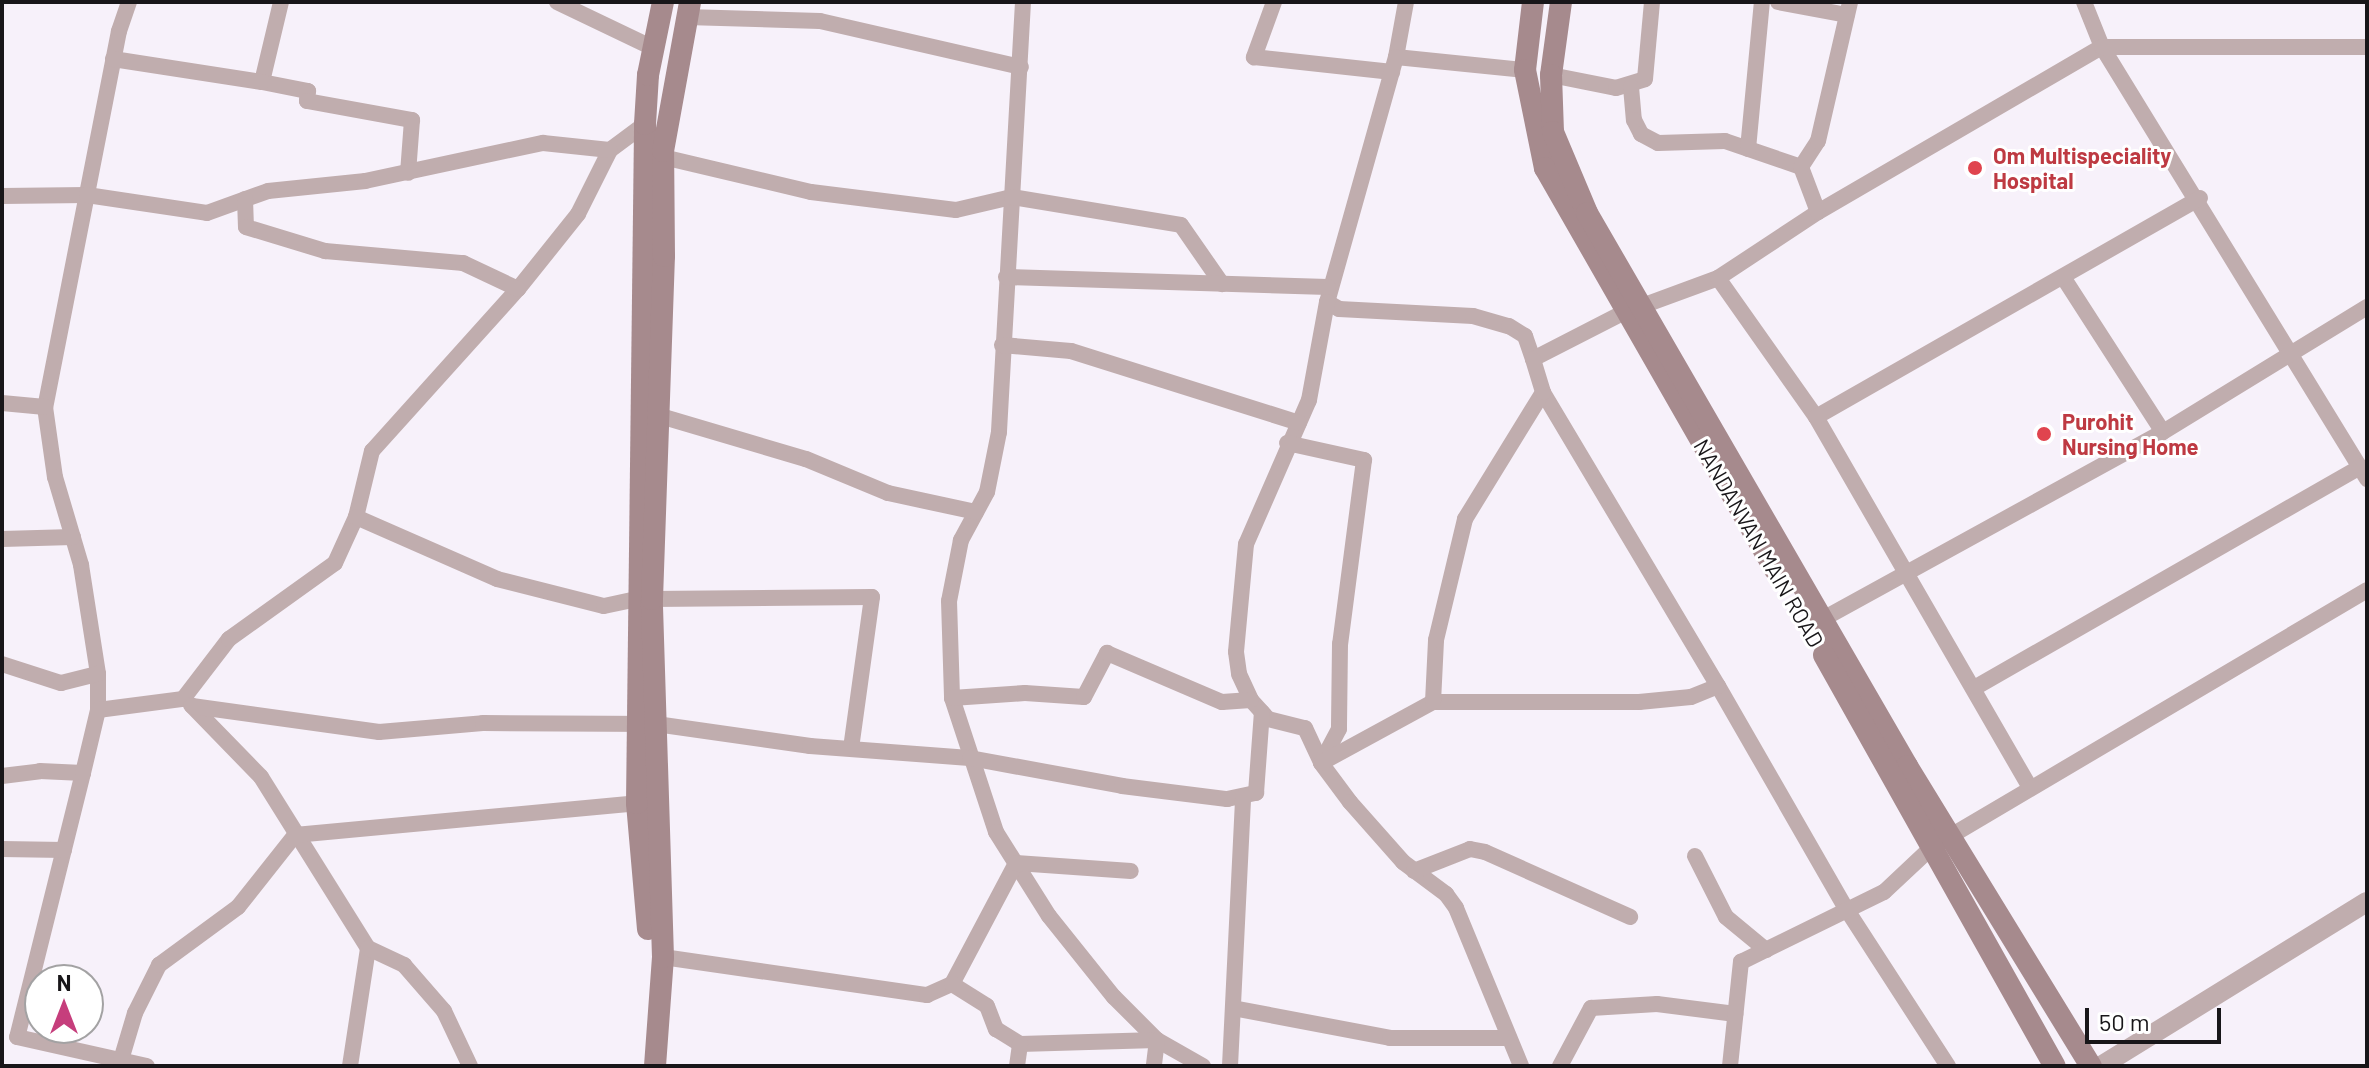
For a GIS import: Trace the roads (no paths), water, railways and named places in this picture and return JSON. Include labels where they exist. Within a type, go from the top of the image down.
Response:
[{"type":"main road","points":[[655,1066],[663,957],[647,723],[644,599],[655,121],[653,48],[663,2]]},
{"type":"main road","name":"NANDANVAN MAIN ROAD","points":[[1533,2],[1525,70],[1545,168],[1941,842],[2055,1066]]},
{"type":"main road","points":[[1561,2],[1551,75],[1553,132],[1630,310],[1821,620],[1941,842],[2091,1066]]},
{"type":"main road","points":[[644,599],[657,415],[663,157],[655,121],[688,9]]},
{"type":"main road","points":[[640,1066],[650,955],[637,803],[647,723]]},
{"type":"street","points":[[2,1048],[17,1037],[98,710],[98,674],[73,537],[55,477],[45,407],[113,59],[129,2]]},
{"type":"street","points":[[262,82],[281,2]]},
{"type":"street","points":[[557,2],[653,48]]},
{"type":"street","points":[[1023,2],[999,432],[987,492],[961,540],[949,601],[952,698],[996,832],[1049,916],[1114,997],[1157,1040],[1203,1066]]},
{"type":"street","points":[[1274,2],[1254,57],[1525,70]]},
{"type":"street","points":[[1406,2],[1394,64],[1328,294],[1309,400],[1287,443],[1246,544],[1236,652],[1257,706],[1268,719],[1305,728],[1321,763],[1414,871],[1456,908],[1521,1066]]},
{"type":"street","points":[[1551,75],[1631,87],[1645,79],[1652,2]]},
{"type":"street","points":[[1748,149],[1762,2]]},
{"type":"street","points":[[1778,2],[1849,8],[1818,141],[1801,167]]},
{"type":"street","points":[[1976,687],[2364,473],[2200,198],[2102,47],[2084,2]]},
{"type":"street","points":[[688,9],[820,21],[1021,67]]},
{"type":"street","points":[[1533,359],[1630,310],[1718,278],[1818,212],[2102,47],[2367,47]]},
{"type":"street","points":[[113,59],[308,91],[307,101],[412,120],[408,173]]},
{"type":"street","points":[[1631,87],[1634,120],[1641,134],[1658,143],[1707,140],[1748,149],[1801,167]]},
{"type":"street","points":[[188,702],[229,639],[335,563],[356,517],[372,451],[518,289],[578,214],[610,150],[655,121]]},
{"type":"street","points":[[2,196],[87,195],[207,213],[268,191],[408,173],[543,143],[610,150]]},
{"type":"street","points":[[663,157],[811,192],[956,210],[1012,197],[1181,225],[1222,284]]},
{"type":"street","points":[[1801,167],[1818,212]]},
{"type":"street","points":[[1816,417],[2200,198]]},
{"type":"street","points":[[245,199],[246,227],[325,251],[463,263],[518,289]]},
{"type":"street","points":[[1006,277],[1222,284],[1328,294],[1339,309],[1473,316],[1509,326],[1525,336],[1543,392],[1847,910],[1948,1066]]},
{"type":"street","points":[[2063,277],[2163,432]]},
{"type":"street","points":[[1718,278],[1816,417],[1976,687],[2030,787]]},
{"type":"street","points":[[1821,620],[1904,570],[2163,432],[2367,307]]},
{"type":"street","points":[[1002,345],[1071,351],[1299,423]]},
{"type":"street","points":[[1433,702],[1436,640],[1465,519],[1543,392]]},
{"type":"street","points":[[2,403],[45,407]]},
{"type":"street","points":[[657,415],[806,459],[888,493],[976,512]]},
{"type":"street","points":[[1287,443],[1364,460],[1340,644],[1339,729],[1321,763]]},
{"type":"street","points":[[356,517],[497,579],[604,606],[644,599],[872,597],[851,749]]},
{"type":"street","points":[[2,539],[73,537]]},
{"type":"street","points":[[1730,1066],[1741,962],[1884,892],[1941,842],[2367,590]]},
{"type":"street","points":[[952,698],[1025,693],[1084,697],[1107,653],[1222,702],[1257,706]]},
{"type":"street","points":[[2,664],[61,683],[98,674]]},
{"type":"street","points":[[1321,763],[1433,702],[1639,702],[1691,697],[1718,686]]},
{"type":"street","points":[[188,702],[261,777],[368,948],[404,965],[444,1011],[470,1066]]},
{"type":"street","points":[[98,710],[188,702],[379,732],[483,723],[647,723],[851,749],[970,758],[1122,786],[1227,799],[1256,793],[1257,706]]},
{"type":"street","points":[[2,776],[40,771],[83,773]]},
{"type":"street","points":[[1230,1066],[1243,796]]},
{"type":"street","points":[[121,1060],[135,1013],[159,965],[238,907],[295,835],[637,803]]},
{"type":"street","points":[[2,849],[64,850]]},
{"type":"street","points":[[1414,871],[1470,849],[1485,852],[1630,917]]},
{"type":"street","points":[[1695,856],[1726,917],[1766,950]]},
{"type":"street","points":[[1016,863],[1131,871]]},
{"type":"street","points":[[663,957],[927,995],[952,984],[1016,863]]},
{"type":"street","points":[[2101,1066],[2367,902]]},
{"type":"street","points":[[350,1066],[368,948]]},
{"type":"street","points":[[952,984],[987,1006],[996,1029],[1020,1044],[1157,1040]]},
{"type":"street","points":[[1560,1066],[1591,1008],[1657,1004],[1735,1014]]},
{"type":"street","points":[[1233,1008],[1390,1038],[1507,1038]]},
{"type":"street","points":[[17,1037],[147,1066]]},
{"type":"street","points":[[1154,1066],[1157,1040]]},
{"type":"street","points":[[1017,1066],[1020,1044]]},
{"type":"place","name":"Om Multispeciality Hospital","points":[[1975,168]]},
{"type":"place","name":"Purohit Nursing Home","points":[[2044,434]]}]
